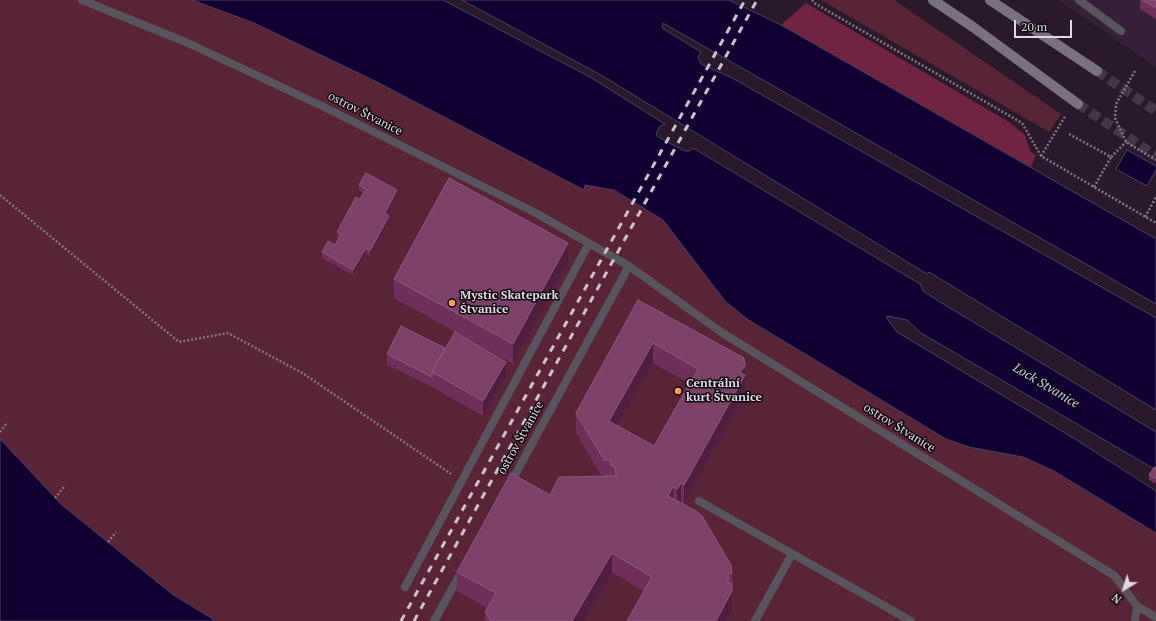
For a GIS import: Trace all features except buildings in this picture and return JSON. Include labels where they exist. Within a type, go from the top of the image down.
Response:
[{"type":"main road","points":[[933,0],[973,27],[1078,104]]},
{"type":"main road","points":[[990,0],[1098,71]]},
{"type":"lane","name":"ostrov Štvanice","points":[[82,0],[188,43],[322,106],[534,212],[630,266],[721,332],[1115,576],[1137,606]]},
{"type":"lane","points":[[1079,0],[1121,31]]},
{"type":"lane","points":[[405,587],[589,243]]},
{"type":"lane","name":"ostrov Štvanice","points":[[507,490],[630,266]]},
{"type":"lane","points":[[699,501],[911,621]]},
{"type":"lane","points":[[755,621],[792,554]]},
{"type":"lane","points":[[434,621],[465,566]]},
{"type":"lane","points":[[1135,621],[1137,606],[1156,617]]},
{"type":"path","points":[[812,0],[1022,123],[1042,156],[1156,223]]},
{"type":"path","points":[[1135,71],[1116,104],[1115,118],[1126,142],[1156,160]]},
{"type":"path","points":[[1042,156],[1066,115]]},
{"type":"path","points":[[1070,134],[1111,157]]},
{"type":"path","points":[[1094,187],[1111,157],[1126,142]]},
{"type":"path","points":[[0,195],[180,342],[228,333],[304,374],[462,482]]},
{"type":"path","points":[[1144,216],[1156,197]]},
{"type":"path","points":[[0,432],[7,424]]},
{"type":"path","points":[[55,498],[64,487]]},
{"type":"path","points":[[108,542],[116,532]]},
{"type":"shaded area","points":[[0,0],[192,0],[254,23],[375,81],[584,190],[585,185],[614,190],[663,220],[725,301],[747,319],[946,439],[969,447],[1023,457],[1054,471],[1156,533],[1156,621],[216,621],[172,594],[62,505],[0,439]]},
{"type":"shaded area","points":[[821,0],[894,0],[1061,114],[1049,132]]},
{"type":"shaded area","points":[[1058,0],[1156,0],[1156,67]]},
{"type":"shaded area","points":[[806,3],[1009,122],[1025,135],[1030,151],[1036,155],[1031,167],[781,25]]},
{"type":"water","name":"Lock Stvanice","points":[[192,0],[443,0],[590,77],[665,124],[660,126],[656,134],[658,137],[685,151],[690,151],[693,148],[920,284],[923,291],[940,302],[1156,432],[1156,470],[921,333],[907,320],[888,316],[886,317],[897,332],[1075,439],[1156,491],[1156,533],[1054,471],[1023,457],[969,447],[946,439],[747,319],[725,301],[663,220],[614,190],[585,185],[584,190],[375,81],[254,23]]},
{"type":"water","points":[[462,0],[729,0],[781,25],[1156,239],[1156,304],[663,23],[662,28],[701,52],[698,57],[701,64],[732,78],[1156,318],[1156,410],[929,272],[927,274],[601,75]]},
{"type":"water","points":[[1127,150],[1156,166],[1156,170],[1147,186],[1116,169]]},
{"type":"water","points":[[0,439],[62,505],[172,594],[216,621],[0,621]]},
{"type":"tunnel","points":[[1097,71],[1156,111]]},
{"type":"tunnel","points":[[1078,104],[1156,156]]},
{"type":"railway","points":[[401,621],[745,0]]},
{"type":"railway","points":[[414,621],[757,0]]},
{"type":"place","name":"Mystic Skatepark Štvanice","points":[[452,303]]},
{"type":"place","name":"Centrální kurt Štvanice","points":[[678,391]]}]
